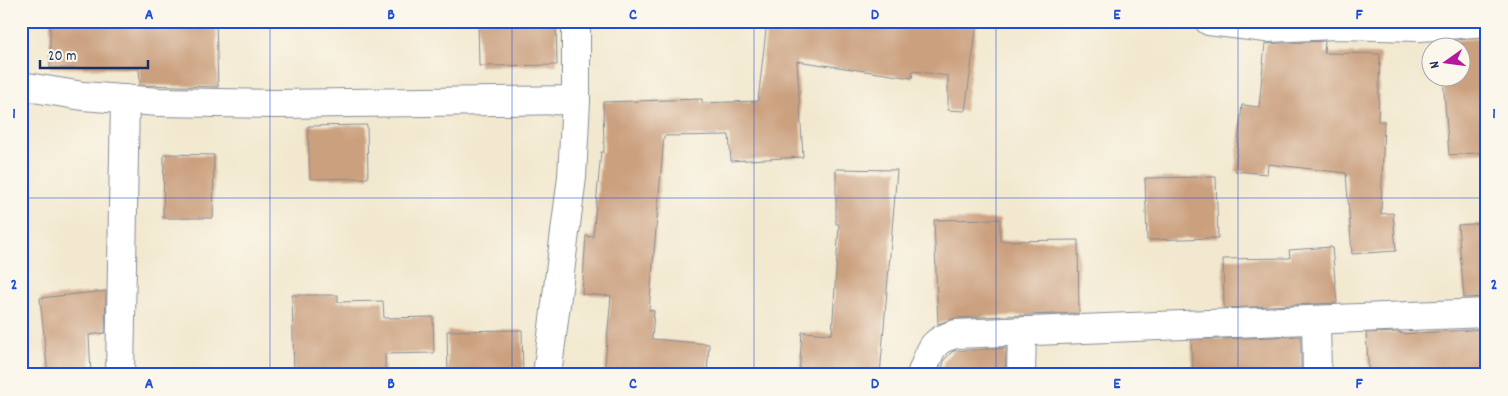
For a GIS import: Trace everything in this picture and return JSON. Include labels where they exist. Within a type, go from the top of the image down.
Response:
[{"type":"street","points":[[548,375],[572,177],[576,100],[576,21]]},
{"type":"street","points":[[1209,21],[1266,28],[1336,25],[1420,27],[1487,22]]},
{"type":"street","points":[[21,86],[83,96],[160,102],[266,104],[576,100]]},
{"type":"street","points":[[120,375],[126,99]]},
{"type":"street","points":[[921,375],[932,346],[941,338],[956,334],[1487,314]]},
{"type":"street","points":[[1316,320],[1317,375]]},
{"type":"street","points":[[1021,375],[1022,332]]},
{"type":"building","points":[[50,21],[216,21],[218,87],[140,85],[139,69],[50,68]]},
{"type":"building","points":[[478,21],[556,21],[557,65],[479,66]]},
{"type":"building","points":[[767,21],[961,21],[977,24],[965,111],[948,110],[948,76],[913,71],[912,78],[797,61],[803,157],[731,161],[729,135],[664,136],[649,310],[654,311],[652,339],[709,344],[707,375],[604,375],[611,296],[582,294],[586,236],[593,237],[601,152],[604,152],[603,102],[702,99],[702,103],[758,101]]},
{"type":"building","points":[[1487,38],[1487,66],[1481,66],[1487,152],[1449,155],[1444,88],[1470,88],[1470,39]]},
{"type":"building","points":[[1325,41],[1324,53],[1380,54],[1378,121],[1384,121],[1381,214],[1393,213],[1396,251],[1352,254],[1346,173],[1268,164],[1267,174],[1235,171],[1242,105],[1259,107],[1265,44]]},
{"type":"building","points":[[367,125],[368,178],[310,179],[308,126]]},
{"type":"building","points":[[164,154],[214,155],[213,218],[163,218]]},
{"type":"building","points":[[836,169],[897,170],[880,375],[799,375],[802,332],[832,334],[839,224],[836,224]]},
{"type":"building","points":[[1216,177],[1218,238],[1147,240],[1145,178]]},
{"type":"building","points":[[1000,219],[1000,241],[1078,240],[1079,313],[955,318],[938,324],[934,220]]},
{"type":"building","points":[[1487,223],[1487,297],[1464,298],[1458,225]]},
{"type":"building","points":[[1332,247],[1337,303],[1224,308],[1223,259],[1290,258],[1289,250]]},
{"type":"building","points":[[106,291],[105,333],[89,335],[91,375],[48,375],[40,298]]},
{"type":"building","points":[[292,295],[338,295],[338,302],[383,301],[384,318],[433,317],[434,353],[385,354],[385,375],[294,375]]},
{"type":"building","points":[[1487,329],[1487,375],[1369,375],[1366,333],[1401,332],[1401,334]]},
{"type":"building","points":[[522,330],[523,375],[448,375],[447,331]]},
{"type":"building","points":[[1301,336],[1301,375],[1193,375],[1191,340]]},
{"type":"building","points":[[1006,348],[1005,375],[941,375],[944,360],[953,351]]}]
